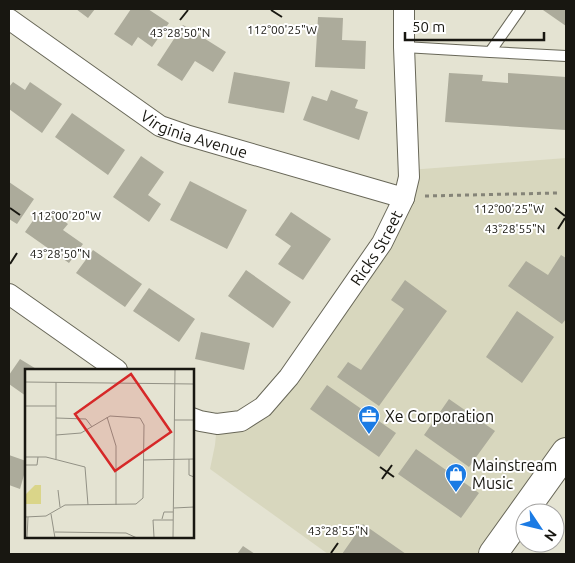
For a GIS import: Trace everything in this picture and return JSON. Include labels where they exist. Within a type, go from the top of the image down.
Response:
[{"type":"main road","points":[[493,554],[566,452]]},
{"type":"street","name":"Ricks Street","points":[[194,419],[200,422],[218,424],[241,421],[263,407],[289,376],[382,243],[404,198],[409,177],[404,9]]},
{"type":"street","name":"Virginia Avenue","points":[[9,19],[160,126],[201,140],[404,198]]},
{"type":"street","points":[[9,294],[116,369]]},
{"type":"lane","points":[[490,52],[520,9]]},
{"type":"lane","points":[[404,47],[566,56]]},
{"type":"path","points":[[425,196],[557,194]]},
{"type":"shaded area","points":[[566,158],[566,452],[530,503],[515,503],[515,523],[493,554],[328,554],[210,469],[217,424],[241,421],[382,243],[409,170]]},
{"type":"building","points":[[76,9],[95,9],[88,18]]},
{"type":"building","points":[[131,9],[148,9],[169,23],[152,47],[138,37],[132,46],[114,34]]},
{"type":"building","points":[[566,9],[566,26],[543,10]]},
{"type":"building","points":[[318,17],[343,18],[342,40],[366,41],[365,69],[315,67]]},
{"type":"building","points":[[183,25],[226,52],[213,72],[195,61],[182,81],[157,65]]},
{"type":"building","points":[[234,72],[290,82],[284,113],[228,103]]},
{"type":"building","points":[[449,73],[483,75],[482,81],[508,83],[508,73],[566,77],[566,130],[445,122]]},
{"type":"building","points":[[13,82],[25,90],[30,82],[62,104],[42,133],[9,109],[9,87]]},
{"type":"building","points":[[331,90],[358,100],[355,108],[368,112],[359,140],[303,120],[312,96],[327,101]]},
{"type":"building","points":[[72,113],[125,150],[108,175],[55,137]]},
{"type":"building","points":[[141,156],[164,172],[148,195],[161,204],[149,222],[113,197]]},
{"type":"building","points":[[190,181],[247,210],[227,249],[170,220]]},
{"type":"building","points":[[9,182],[34,199],[17,224],[9,219]]},
{"type":"building","points":[[50,211],[68,224],[63,230],[83,244],[69,263],[25,232],[39,212],[46,217]]},
{"type":"building","points":[[291,212],[331,239],[303,280],[278,264],[291,246],[275,235]]},
{"type":"building","points":[[93,250],[142,284],[125,307],[76,273]]},
{"type":"building","points":[[561,255],[566,258],[566,319],[562,324],[508,286],[526,261],[548,275]]},
{"type":"building","points":[[246,270],[291,302],[273,328],[228,296]]},
{"type":"building","points":[[405,280],[447,311],[379,406],[337,377],[348,362],[361,370],[404,309],[391,300]]},
{"type":"building","points":[[149,288],[195,319],[179,342],[133,311]]},
{"type":"building","points":[[517,311],[554,337],[522,383],[486,357]]},
{"type":"building","points":[[201,332],[250,343],[244,370],[195,359]]},
{"type":"building","points":[[20,359],[36,369],[25,369],[25,395],[9,384],[9,375]]},
{"type":"building","points":[[327,385],[396,433],[379,457],[310,409]]},
{"type":"building","points":[[449,399],[495,431],[469,467],[424,435]]},
{"type":"building","points":[[416,449],[479,493],[461,518],[398,474]]},
{"type":"building","points":[[9,455],[25,461],[25,472],[20,489],[9,485]]},
{"type":"building","points":[[363,524],[406,554],[342,554]]},
{"type":"building","points":[[243,546],[255,554],[237,554]]},
{"type":"place","name":"Xe Corporation","points":[[369,435]]},
{"type":"place","name":"Mainstream Music","points":[[456,493]]}]
